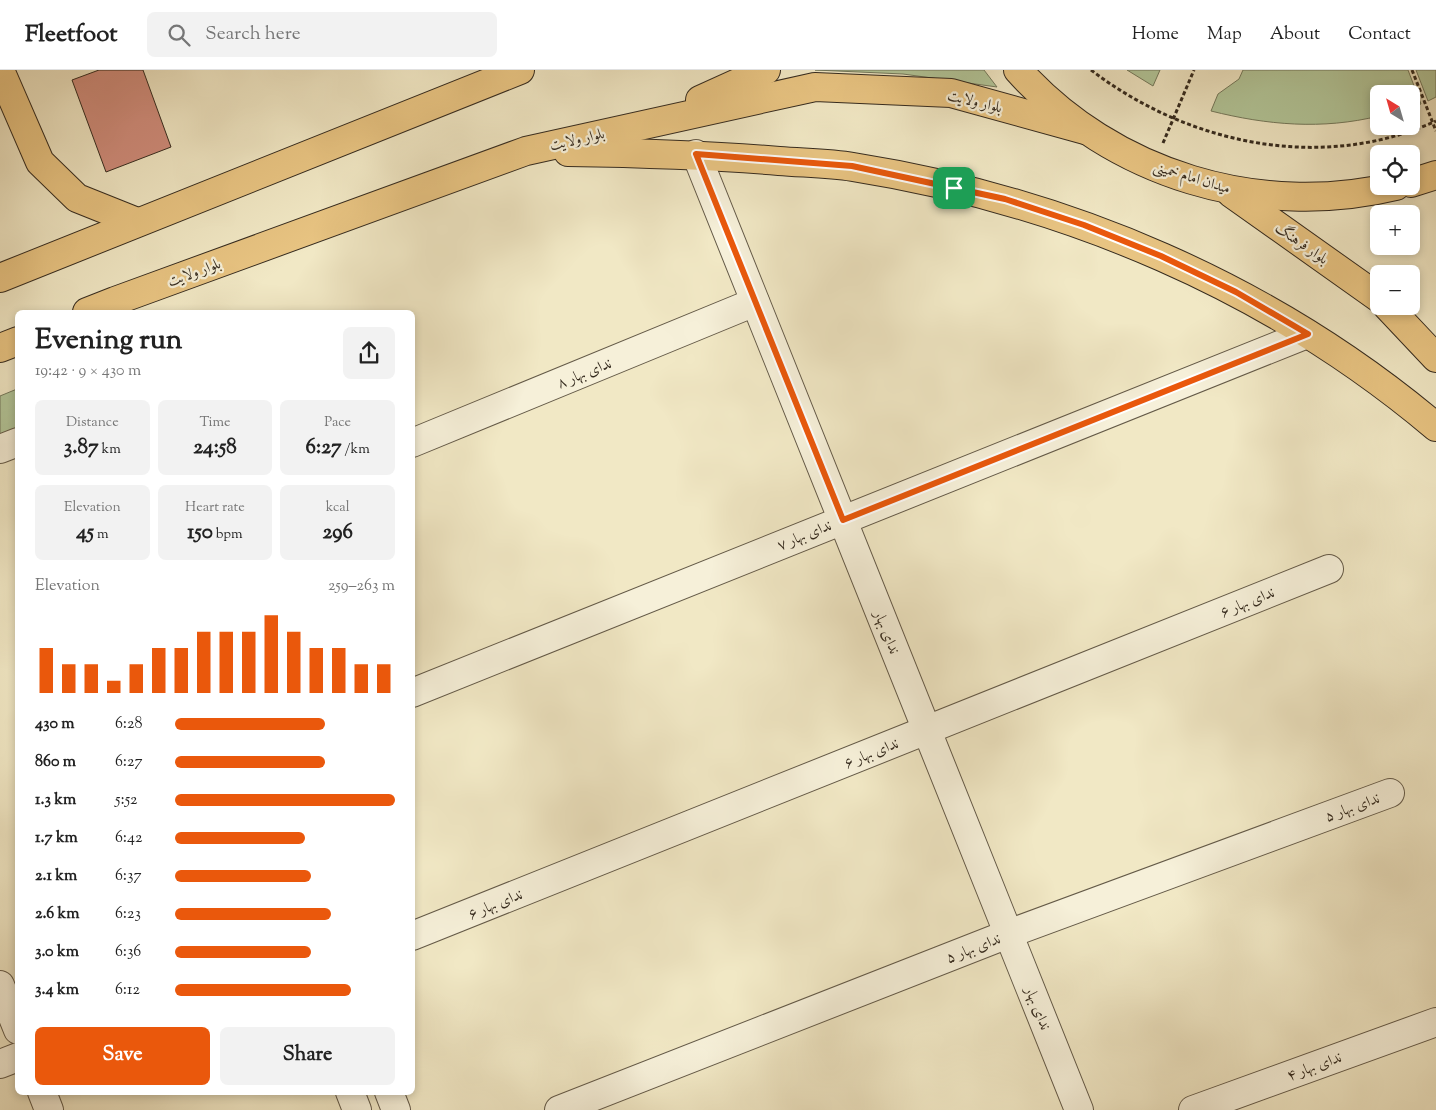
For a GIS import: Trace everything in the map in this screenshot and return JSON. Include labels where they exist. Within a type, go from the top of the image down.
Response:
[{"type":"main road","points":[[0,278],[520,70]]},
{"type":"main road","points":[[643,124],[766,70]]},
{"type":"main road","name":"میدان امام خمینی","points":[[1018,70],[1055,106],[1086,130],[1118,150],[1188,180],[1263,195],[1302,198],[1340,196],[1370,191]]},
{"type":"main road","points":[[1,78],[40,162],[77,198],[137,222]]},
{"type":"main road","name":"بلوار ولایت","points":[[98,310],[114,307],[526,151],[814,87],[951,93],[1086,130]]},
{"type":"main road","points":[[526,151],[696,154],[852,166],[1005,199],[1084,225],[1161,256],[1236,292],[1308,334],[1363,370],[1436,428]]},
{"type":"main road","points":[[1420,180],[1436,175]]},
{"type":"main road","name":"بلوار فرهنگ","points":[[1226,189],[1370,292]]},
{"type":"main road","points":[[1395,315],[1436,358]]},
{"type":"street","name":"ندای بهار","points":[[696,154],[1079,1110]]},
{"type":"street","name":"ندای بهار ۸","points":[[415,442],[755,302]]},
{"type":"street","name":"ندای بهار ۷","points":[[415,692],[1308,334]]},
{"type":"street","points":[[0,449],[15,443]]},
{"type":"street","name":"ندای بهار ۶","points":[[415,935],[1329,570]]},
{"type":"street","name":"ندای بهار ۵","points":[[558,1110],[1008,934],[1390,793]]},
{"type":"street","points":[[0,985],[15,1022]]},
{"type":"street","name":"ندای بهار ۴","points":[[1193,1110],[1436,1022]]},
{"type":"street","points":[[0,1064],[15,1058]]},
{"type":"street","points":[[43,1095],[49,1110]]},
{"type":"street","points":[[351,1095],[357,1110]]},
{"type":"street","points":[[390,1095],[396,1110]]},
{"type":"path","points":[[1091,70],[1136,101],[1173,120],[1236,140],[1302,147],[1369,141],[1434,122]]},
{"type":"path","points":[[1153,166],[1194,70]]},
{"type":"path","points":[[1412,70],[1436,131]]},
{"type":"green space","points":[[815,70],[984,70],[997,87],[903,74]]},
{"type":"green space","points":[[1127,70],[1160,70],[1153,86]]},
{"type":"green space","points":[[1243,70],[1408,70],[1414,85],[1370,85],[1370,118],[1337,123],[1295,124],[1253,120],[1211,111],[1218,94],[1239,79]]},
{"type":"green space","points":[[1416,70],[1436,70],[1436,97],[1428,101]]},
{"type":"green space","points":[[15,390],[15,436],[0,442],[0,396]]},
{"type":"building","points":[[99,70],[143,70],[171,147],[106,172],[72,80]]},
{"type":"route","points":[[696,154],[852,166],[954,188],[1005,199],[1084,225],[1161,256],[1236,292],[1308,334],[843,520],[696,154]]}]
